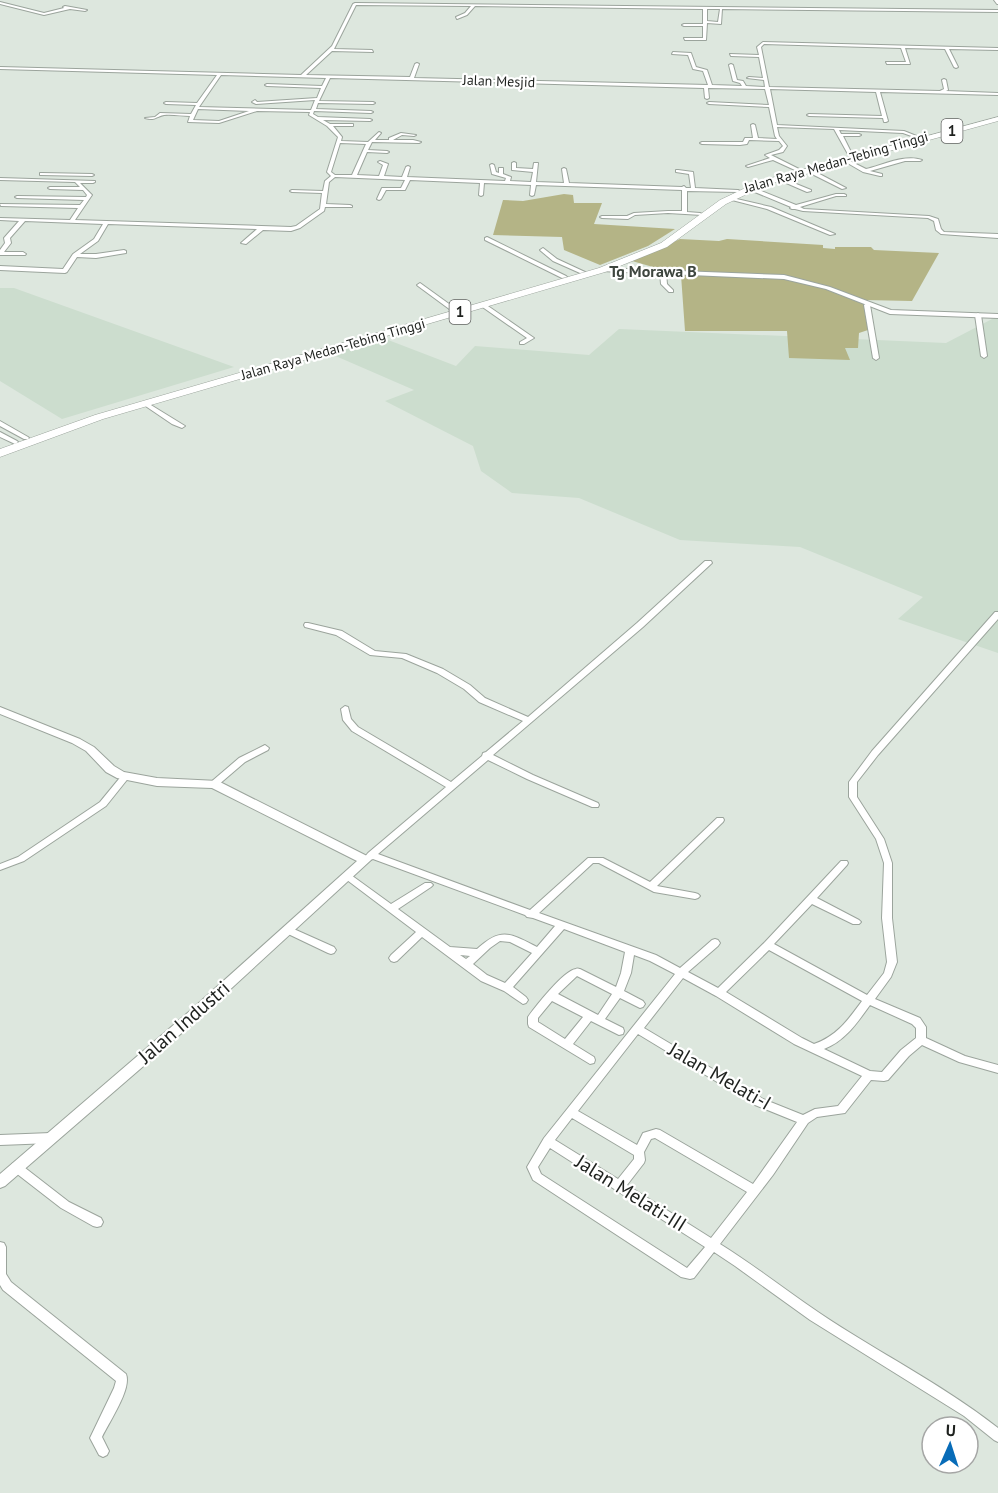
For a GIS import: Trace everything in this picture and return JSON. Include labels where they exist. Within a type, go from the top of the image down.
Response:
[{"type":"highway","name":"Jalan Raya Medan-Tebing Tinggi","points":[[904,143],[917,137],[998,117]]},
{"type":"highway","name":"Jalan Raya Medan-Tebing Tinggi","points":[[0,451],[62,429],[602,270],[664,245],[741,191],[779,178],[998,117]]},
{"type":"highway","name":"Jalan Raya Medan-Tebing Tinggi","points":[[0,451],[26,438],[121,407],[582,272],[654,245],[700,214],[741,191],[797,170],[849,158]]},
{"type":"street","points":[[650,7],[662,0]]},
{"type":"street","points":[[1,4],[11,2],[20,7],[46,14],[65,8],[85,10]]},
{"type":"street","points":[[767,3],[768,8]]},
{"type":"street","points":[[303,75],[331,50],[355,4],[998,11]]},
{"type":"street","points":[[20,7],[27,5]]},
{"type":"street","points":[[457,18],[466,14],[474,5]]},
{"type":"street","points":[[543,12],[546,11],[547,6]]},
{"type":"street","points":[[669,7],[671,14]]},
{"type":"street","points":[[705,8],[705,28],[705,39],[685,32],[705,28],[720,23],[721,10]]},
{"type":"street","points":[[0,40],[9,40]]},
{"type":"street","points":[[797,170],[767,155],[781,151],[785,146],[775,126],[764,79],[759,47],[763,43],[902,46],[932,50],[998,49]]},
{"type":"street","points":[[887,63],[909,63],[902,46]]},
{"type":"street","points":[[947,48],[956,67]]},
{"type":"street","points":[[331,50],[372,51]]},
{"type":"street","points":[[673,53],[690,54],[694,68],[705,70],[708,101],[770,106]]},
{"type":"street","points":[[731,55],[760,56]]},
{"type":"street","points":[[412,78],[417,64]]},
{"type":"street","points":[[731,65],[735,81],[742,82],[744,87]]},
{"type":"street","name":"Jalan Mesjid","points":[[0,68],[303,75],[328,78],[917,90],[998,94]]},
{"type":"street","points":[[379,78],[383,69]]},
{"type":"street","points":[[220,74],[190,121],[219,122],[258,109]]},
{"type":"street","points":[[312,82],[328,78]]},
{"type":"street","points":[[328,78],[311,114],[329,125],[340,137],[329,172],[334,176]]},
{"type":"street","points":[[749,78],[764,79]]},
{"type":"street","points":[[942,92],[946,90],[944,80]]},
{"type":"street","points":[[780,82],[781,88]]},
{"type":"street","points":[[267,85],[324,87]]},
{"type":"street","points":[[878,91],[888,130]]},
{"type":"street","points":[[255,101],[256,103],[315,105]]},
{"type":"street","points":[[166,103],[258,109],[373,103]]},
{"type":"street","points":[[298,103],[371,112]]},
{"type":"street","points":[[147,118],[156,118],[160,114],[192,115]]},
{"type":"street","points":[[809,115],[885,117]]},
{"type":"street","points":[[318,118],[370,120]]},
{"type":"street","points":[[329,125],[351,125]]},
{"type":"street","points":[[753,125],[756,140]]},
{"type":"street","points":[[775,126],[888,130],[904,132],[917,137]]},
{"type":"street","points":[[836,128],[849,158],[865,171],[880,175]]},
{"type":"street","points":[[354,177],[371,142],[379,133]]},
{"type":"street","points":[[340,142],[385,142],[399,134],[414,135]]},
{"type":"street","points":[[839,135],[859,135]]},
{"type":"street","points":[[391,139],[419,142]]},
{"type":"street","points":[[702,143],[743,144],[746,139],[781,140]]},
{"type":"street","points":[[366,151],[387,152]]},
{"type":"street","points":[[748,166],[772,159]]},
{"type":"street","points":[[865,171],[905,160],[920,160]]},
{"type":"street","points":[[380,162],[386,164],[381,178]]},
{"type":"street","points":[[514,163],[514,169],[535,171]]},
{"type":"street","points":[[532,195],[536,164]]},
{"type":"street","points":[[492,165],[494,173],[501,172],[508,177],[509,191]]},
{"type":"street","points":[[379,200],[384,189],[403,189],[408,167]]},
{"type":"street","points":[[57,180],[66,168]]},
{"type":"street","points":[[564,169],[567,184]]},
{"type":"street","points":[[685,213],[677,169],[691,173],[693,188]]},
{"type":"street","points":[[808,170],[844,188]]},
{"type":"street","points":[[42,174],[92,175]]},
{"type":"street","points":[[44,180],[49,174]]},
{"type":"street","points":[[323,207],[327,180],[334,176],[682,187],[741,191],[807,211],[929,217],[936,220],[939,230],[943,233],[998,236]]},
{"type":"street","points":[[779,178],[809,191]]},
{"type":"street","points":[[1,180],[93,182]]},
{"type":"street","points":[[26,188],[33,180]]},
{"type":"street","points":[[415,189],[418,180]]},
{"type":"street","points":[[71,222],[90,195],[76,181]]},
{"type":"street","points":[[481,195],[482,182]]},
{"type":"street","points":[[50,188],[83,189]]},
{"type":"street","points":[[292,191],[324,192]]},
{"type":"street","points":[[741,191],[761,205],[832,234]]},
{"type":"street","points":[[792,208],[836,195],[844,195]]},
{"type":"street","points":[[17,197],[88,200]]},
{"type":"street","points":[[1,205],[82,207]]},
{"type":"street","points":[[0,219],[294,228],[323,207],[349,208]]},
{"type":"street","points":[[602,217],[628,218],[634,214],[668,212],[700,214]]},
{"type":"street","points":[[0,253],[8,243],[7,238],[23,220]]},
{"type":"street","points":[[0,268],[65,271],[75,255],[94,242],[106,223]]},
{"type":"street","points":[[244,243],[262,228]]},
{"type":"street","points":[[487,239],[564,277]]},
{"type":"street","points":[[543,250],[555,260],[582,272]]},
{"type":"street","points":[[75,255],[99,256],[124,252]]},
{"type":"street","points":[[0,253],[23,254]]},
{"type":"street","points":[[9,259],[15,254]]},
{"type":"street","points":[[602,270],[784,277],[828,288],[867,305],[894,312],[998,316]]},
{"type":"street","points":[[663,273],[664,284],[671,291]]},
{"type":"street","points":[[420,285],[454,310]]},
{"type":"street","points":[[483,305],[531,338],[522,343]]},
{"type":"street","points":[[867,305],[876,358]]},
{"type":"street","points":[[978,315],[984,356]]},
{"type":"street","points":[[146,404],[182,426]]},
{"type":"street","points":[[0,423],[26,438]]},
{"type":"street","points":[[0,434],[15,442]]},
{"type":"street","points":[[368,858],[640,625],[708,563]]},
{"type":"street","points":[[813,1048],[831,1041],[846,1029],[888,974],[892,962],[887,918],[888,862],[880,839],[856,805],[851,786],[857,774],[998,614]]},
{"type":"street","points":[[309,625],[339,633],[373,653],[403,656],[440,671],[467,687],[482,700],[528,720]]},
{"type":"street","points":[[345,709],[347,720],[355,729],[451,786]]},
{"type":"street","points":[[0,710],[76,741],[90,750],[110,769],[126,776],[157,782],[214,784],[368,858],[630,950],[682,972],[798,1041],[869,1075],[884,1077],[905,1053],[921,1040],[922,1031],[915,1021],[868,1000],[768,945]]},
{"type":"street","points":[[214,784],[242,760],[265,748]]},
{"type":"street","points":[[486,755],[595,805]]},
{"type":"street","points":[[0,867],[27,855],[103,804],[126,776]]},
{"type":"street","points":[[651,887],[720,820]]},
{"type":"street","name":"Jalan Industri","points":[[0,1182],[195,1014],[368,858]]},
{"type":"street","points":[[530,915],[591,860],[600,860],[662,892],[695,896]]},
{"type":"street","points":[[719,993],[812,900],[844,863]]},
{"type":"street","points":[[348,877],[484,978],[507,988],[523,1000]]},
{"type":"street","points":[[391,909],[428,885]]},
{"type":"street","points":[[812,900],[856,922]]},
{"type":"street","points":[[507,988],[561,926]]},
{"type":"street","points":[[287,930],[331,950]]},
{"type":"street","points":[[394,958],[421,933]]},
{"type":"street","points":[[467,964],[493,939],[501,936],[538,952]]},
{"type":"street","points":[[715,943],[682,972],[548,1141],[533,1162],[534,1174],[667,1263],[690,1274],[804,1120],[815,1113],[841,1110],[869,1075]]},
{"type":"street","points":[[566,1045],[620,993],[628,973],[630,950]]},
{"type":"street","points":[[447,951],[480,953]]},
{"type":"street","points":[[590,1060],[540,1029],[532,1021],[552,996],[572,974],[577,972],[640,1004]]},
{"type":"street","points":[[552,996],[619,1031]]},
{"type":"street","name":"Jalan Melati-I","points":[[638,1029],[759,1102],[804,1120]]},
{"type":"street","points":[[921,1040],[950,1054],[998,1070]]},
{"type":"street","points":[[571,1112],[639,1152]]},
{"type":"street","points":[[620,1185],[639,1160],[639,1152],[648,1136],[656,1133],[754,1190]]},
{"type":"street","points":[[0,1140],[52,1138]]},
{"type":"street","name":"Jalan Melati-III","points":[[548,1141],[713,1245],[782,1291],[814,1316],[968,1412],[998,1436]]},
{"type":"street","points":[[16,1167],[65,1205],[97,1222]]},
{"type":"street","points":[[0,1247],[0,1274],[7,1286],[122,1378],[121,1389],[110,1404],[96,1438],[103,1451]]},
{"type":"shaded area","points":[[0,288],[14,288],[234,367],[62,419],[0,381]]},
{"type":"shaded area","points":[[998,318],[998,653],[898,619],[923,597],[800,547],[680,540],[579,498],[512,493],[481,471],[473,446],[385,401],[414,390],[331,354],[383,338],[456,366],[475,346],[589,355],[619,329],[946,343]]},
{"type":"green space","points":[[564,194],[573,195],[574,203],[602,203],[594,224],[675,229],[648,246],[600,265],[564,250],[562,237],[493,235],[503,200],[523,201]]},
{"type":"green space","points":[[680,239],[719,241],[727,239],[823,245],[823,248],[835,249],[835,247],[871,247],[874,250],[939,253],[912,301],[864,300],[868,330],[859,333],[858,348],[845,348],[850,360],[789,358],[787,331],[685,331],[681,275],[632,261]]},
{"type":"district","name":"Tg Morawa B","points":[[653,271]]}]
